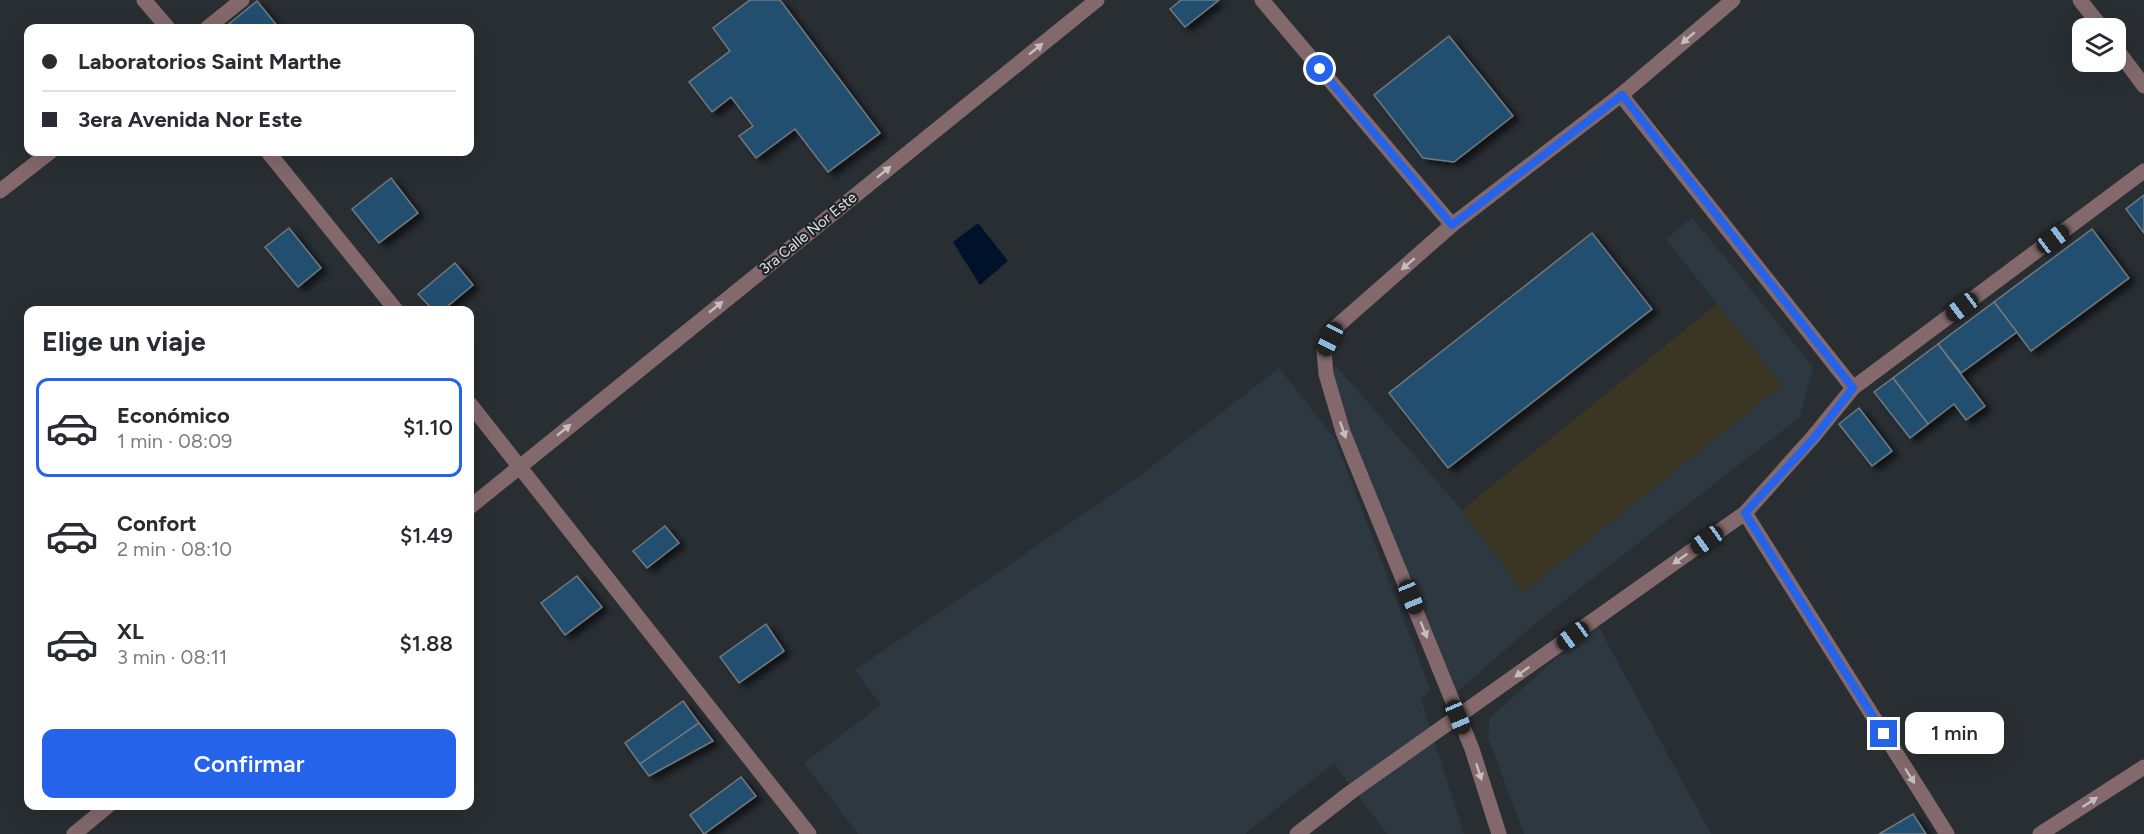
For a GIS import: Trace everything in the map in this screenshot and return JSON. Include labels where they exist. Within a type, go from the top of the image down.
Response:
[{"type":"street","points":[[144,0],[165,24]]},
{"type":"street","points":[[212,24],[242,0]]},
{"type":"street","name":"3ra Calle Nor Este","points":[[474,504],[1097,0]]},
{"type":"street","points":[[1262,0],[1452,225]]},
{"type":"street","points":[[1499,834],[1472,749],[1343,432],[1326,374],[1324,351],[1336,327],[1452,225],[1622,95],[1732,0]]},
{"type":"street","points":[[2080,0],[2094,18]]},
{"type":"street","points":[[2126,62],[2144,86]]},
{"type":"street","points":[[1622,95],[1853,388]]},
{"type":"street","points":[[0,191],[45,156]]},
{"type":"street","points":[[271,156],[393,306]]},
{"type":"street","points":[[1297,834],[1351,792],[1745,513],[1814,438],[1853,388],[2144,171]]},
{"type":"street","points":[[474,409],[808,834]]},
{"type":"street","points":[[1745,513],[1947,834]]},
{"type":"street","points":[[2040,834],[2144,767]]},
{"type":"street","points":[[74,834],[103,810]]},
{"type":"shaded area","points":[[1692,217],[1813,367],[1800,417],[1542,618],[1452,696],[1325,374],[1336,366],[1462,510],[1523,592],[1781,385],[1666,239]]},
{"type":"shaded area","points":[[1717,304],[1782,385],[1523,592],[1462,510]]},
{"type":"shaded area","points":[[1279,368],[1335,439],[1431,691],[1421,699],[1464,834],[1387,834],[1334,763],[1245,834],[858,834],[804,763],[881,705],[855,670],[1142,474]]},
{"type":"shaded area","points":[[1596,622],[1711,834],[1524,834],[1488,737],[1490,718]]},
{"type":"water","points":[[978,223],[1008,261],[980,285],[953,242]]},
{"type":"building","points":[[750,0],[780,0],[880,133],[828,172],[795,129],[756,158],[739,136],[753,126],[731,97],[712,112],[689,82],[730,51],[713,28]]},
{"type":"building","points":[[1181,0],[1219,0],[1185,27],[1170,9]]},
{"type":"building","points":[[257,1],[276,24],[229,24]]},
{"type":"building","points":[[1449,36],[1513,116],[1454,162],[1423,158],[1374,95]]},
{"type":"building","points":[[391,178],[418,213],[379,243],[352,209]]},
{"type":"building","points":[[2144,195],[2144,233],[2126,209]]},
{"type":"building","points":[[289,228],[321,268],[298,287],[265,247]]},
{"type":"building","points":[[2092,229],[2129,278],[2031,351],[1994,302]]},
{"type":"building","points":[[1592,233],[1652,309],[1448,468],[1389,393]]},
{"type":"building","points":[[455,263],[473,285],[448,306],[429,306],[418,294]]},
{"type":"building","points":[[1994,302],[2017,332],[1961,373],[1938,344]]},
{"type":"building","points":[[1938,344],[1985,406],[1966,420],[1954,404],[1928,424],[1893,378]]},
{"type":"building","points":[[1893,378],[1928,424],[1910,438],[1874,392]]},
{"type":"building","points":[[1859,408],[1892,451],[1872,466],[1839,424]]},
{"type":"building","points":[[665,526],[679,543],[647,568],[633,551]]},
{"type":"building","points":[[577,576],[602,607],[565,635],[541,603]]},
{"type":"building","points":[[766,624],[784,651],[739,683],[720,657]]},
{"type":"building","points":[[683,701],[699,723],[640,764],[625,743]]},
{"type":"building","points":[[699,723],[713,741],[649,776],[640,764]]},
{"type":"building","points":[[741,777],[756,796],[704,834],[690,815]]},
{"type":"building","points":[[1913,814],[1926,834],[1879,834]]},
{"type":"route","points":[[1320,69],[1452,225],[1622,95],[1853,388],[1814,438],[1745,513],[1884,734]]}]
